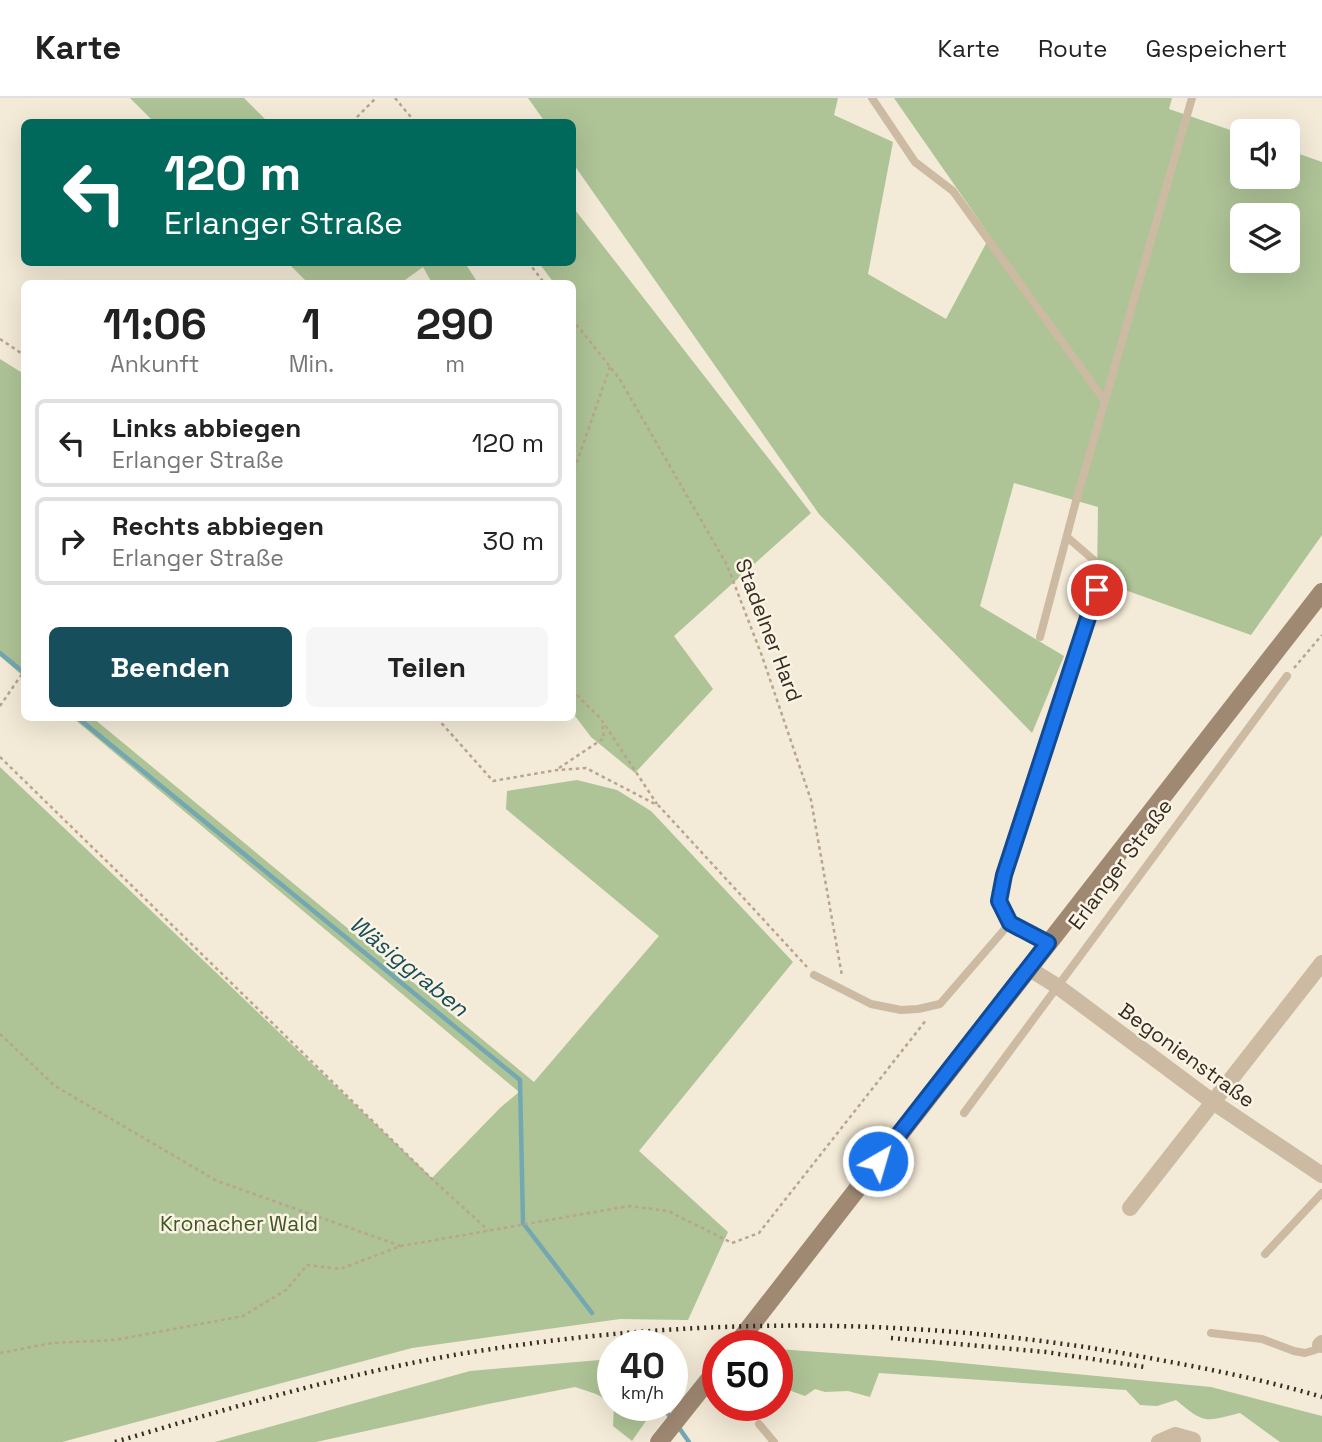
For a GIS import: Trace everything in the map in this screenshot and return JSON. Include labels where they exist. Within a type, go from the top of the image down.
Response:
[{"type":"main road","name":"Erlanger Straße","points":[[747,1330],[1322,592]]},
{"type":"main road","points":[[659,1442],[702,1387]]},
{"type":"street","points":[[1010,923],[999,901],[1004,875],[1097,590]]},
{"type":"street","name":"Erlanger Straße","points":[[1010,923],[1048,943]]},
{"type":"street","points":[[1130,1208],[1322,963]]},
{"type":"street","name":"Begonienstraße","points":[[1028,968],[1057,986],[1213,1102],[1322,1175]]},
{"type":"street","points":[[1159,1442],[1175,1435],[1193,1440]]},
{"type":"lane","points":[[872,98],[915,162],[953,191],[1105,401]]},
{"type":"lane","points":[[1040,637],[1192,98]]},
{"type":"lane","points":[[1067,537],[1096,562],[1097,590]]},
{"type":"lane","name":"Erlanger Straße","points":[[964,1113],[1287,676]]},
{"type":"lane","points":[[814,975],[872,1004],[901,1010],[940,1004],[1010,923]]},
{"type":"lane","points":[[1265,1254],[1322,1193]]},
{"type":"lane","points":[[1211,1333],[1262,1339],[1305,1353],[1315,1350],[1321,1344]]},
{"type":"lane","points":[[760,1423],[774,1442]]},
{"type":"path","points":[[355,119],[376,98]]},
{"type":"path","points":[[395,98],[412,119]]},
{"type":"path","points":[[531,266],[542,280]]},
{"type":"path","name":"Stadelner Hard","points":[[576,324],[619,378],[727,565],[762,656],[811,800],[844,990]]},
{"type":"path","points":[[0,339],[21,353]]},
{"type":"path","points":[[576,465],[610,367]]},
{"type":"path","points":[[1287,676],[1322,635]]},
{"type":"path","points":[[0,706],[21,675]]},
{"type":"path","points":[[576,694],[601,719],[659,806],[814,975]]},
{"type":"path","points":[[556,770],[604,738],[601,719]]},
{"type":"path","points":[[439,721],[493,781],[556,770],[586,768],[659,806]]},
{"type":"path","points":[[0,757],[432,1179],[489,1231]]},
{"type":"path","points":[[0,1353],[52,1343],[115,1340],[243,1316],[286,1290],[307,1265],[340,1269],[401,1246],[629,1206],[668,1211],[732,1243],[759,1233],[940,1004]]},
{"type":"path","points":[[0,1034],[55,1086],[217,1181],[401,1246]]},
{"type":"green space","points":[[130,98],[244,98],[265,119],[151,119]]},
{"type":"green space","points":[[528,98],[838,98],[834,115],[893,142],[868,274],[946,319],[990,236],[894,98],[1172,98],[1169,109],[1230,130],[1230,189],[1300,189],[1300,154],[1322,162],[1322,535],[1251,635],[1097,580],[1098,507],[1014,483],[980,606],[1064,656],[1032,733],[819,514],[576,168],[576,119],[543,119]]},
{"type":"green space","points":[[576,211],[811,513],[674,636],[713,689],[635,773],[591,737],[576,717],[576,280],[552,280],[541,266],[576,266]]},
{"type":"green space","points":[[291,266],[467,266],[476,280],[430,280],[423,267],[405,280],[305,280]]},
{"type":"green space","points":[[0,359],[21,372],[21,674],[0,656]]},
{"type":"green space","name":"Kronacher Wald","points":[[77,721],[97,721],[534,1082],[659,936],[506,809],[507,791],[577,780],[617,790],[651,811],[793,962],[639,1151],[728,1232],[688,1320],[620,1319],[412,1348],[62,1442],[0,1442],[0,767],[432,1178],[519,1092]]},
{"type":"green space","points":[[793,1350],[930,1360],[1211,1387],[1322,1416],[1322,1442],[1280,1442],[1240,1413],[1205,1419],[1176,1400],[1157,1406],[1140,1405],[1126,1390],[879,1373],[870,1397],[848,1391],[825,1392],[815,1389],[805,1396],[793,1392]]},
{"type":"green space","points":[[597,1360],[597,1395],[575,1387],[316,1442],[215,1442],[470,1371]]},
{"type":"green space","points":[[613,1421],[646,1421],[632,1441],[613,1426]]},
{"type":"waterway","name":"Wäsiggraben","points":[[0,653],[21,670]]},
{"type":"waterway","name":"Wäsiggraben","points":[[82,721],[520,1080],[523,1223],[592,1313]]},
{"type":"waterway","name":"Wäsiggraben","points":[[677,1425],[689,1442]]},
{"type":"railway","points":[[115,1442],[298,1390],[438,1358],[569,1339],[738,1326],[908,1329],[992,1335],[1160,1360],[1241,1376],[1322,1397]]},
{"type":"railway","points":[[891,1338],[1046,1352],[1145,1367]]},
{"type":"route","points":[[878,1161],[1048,943],[1010,923],[999,901],[1004,875],[1097,590]]}]
